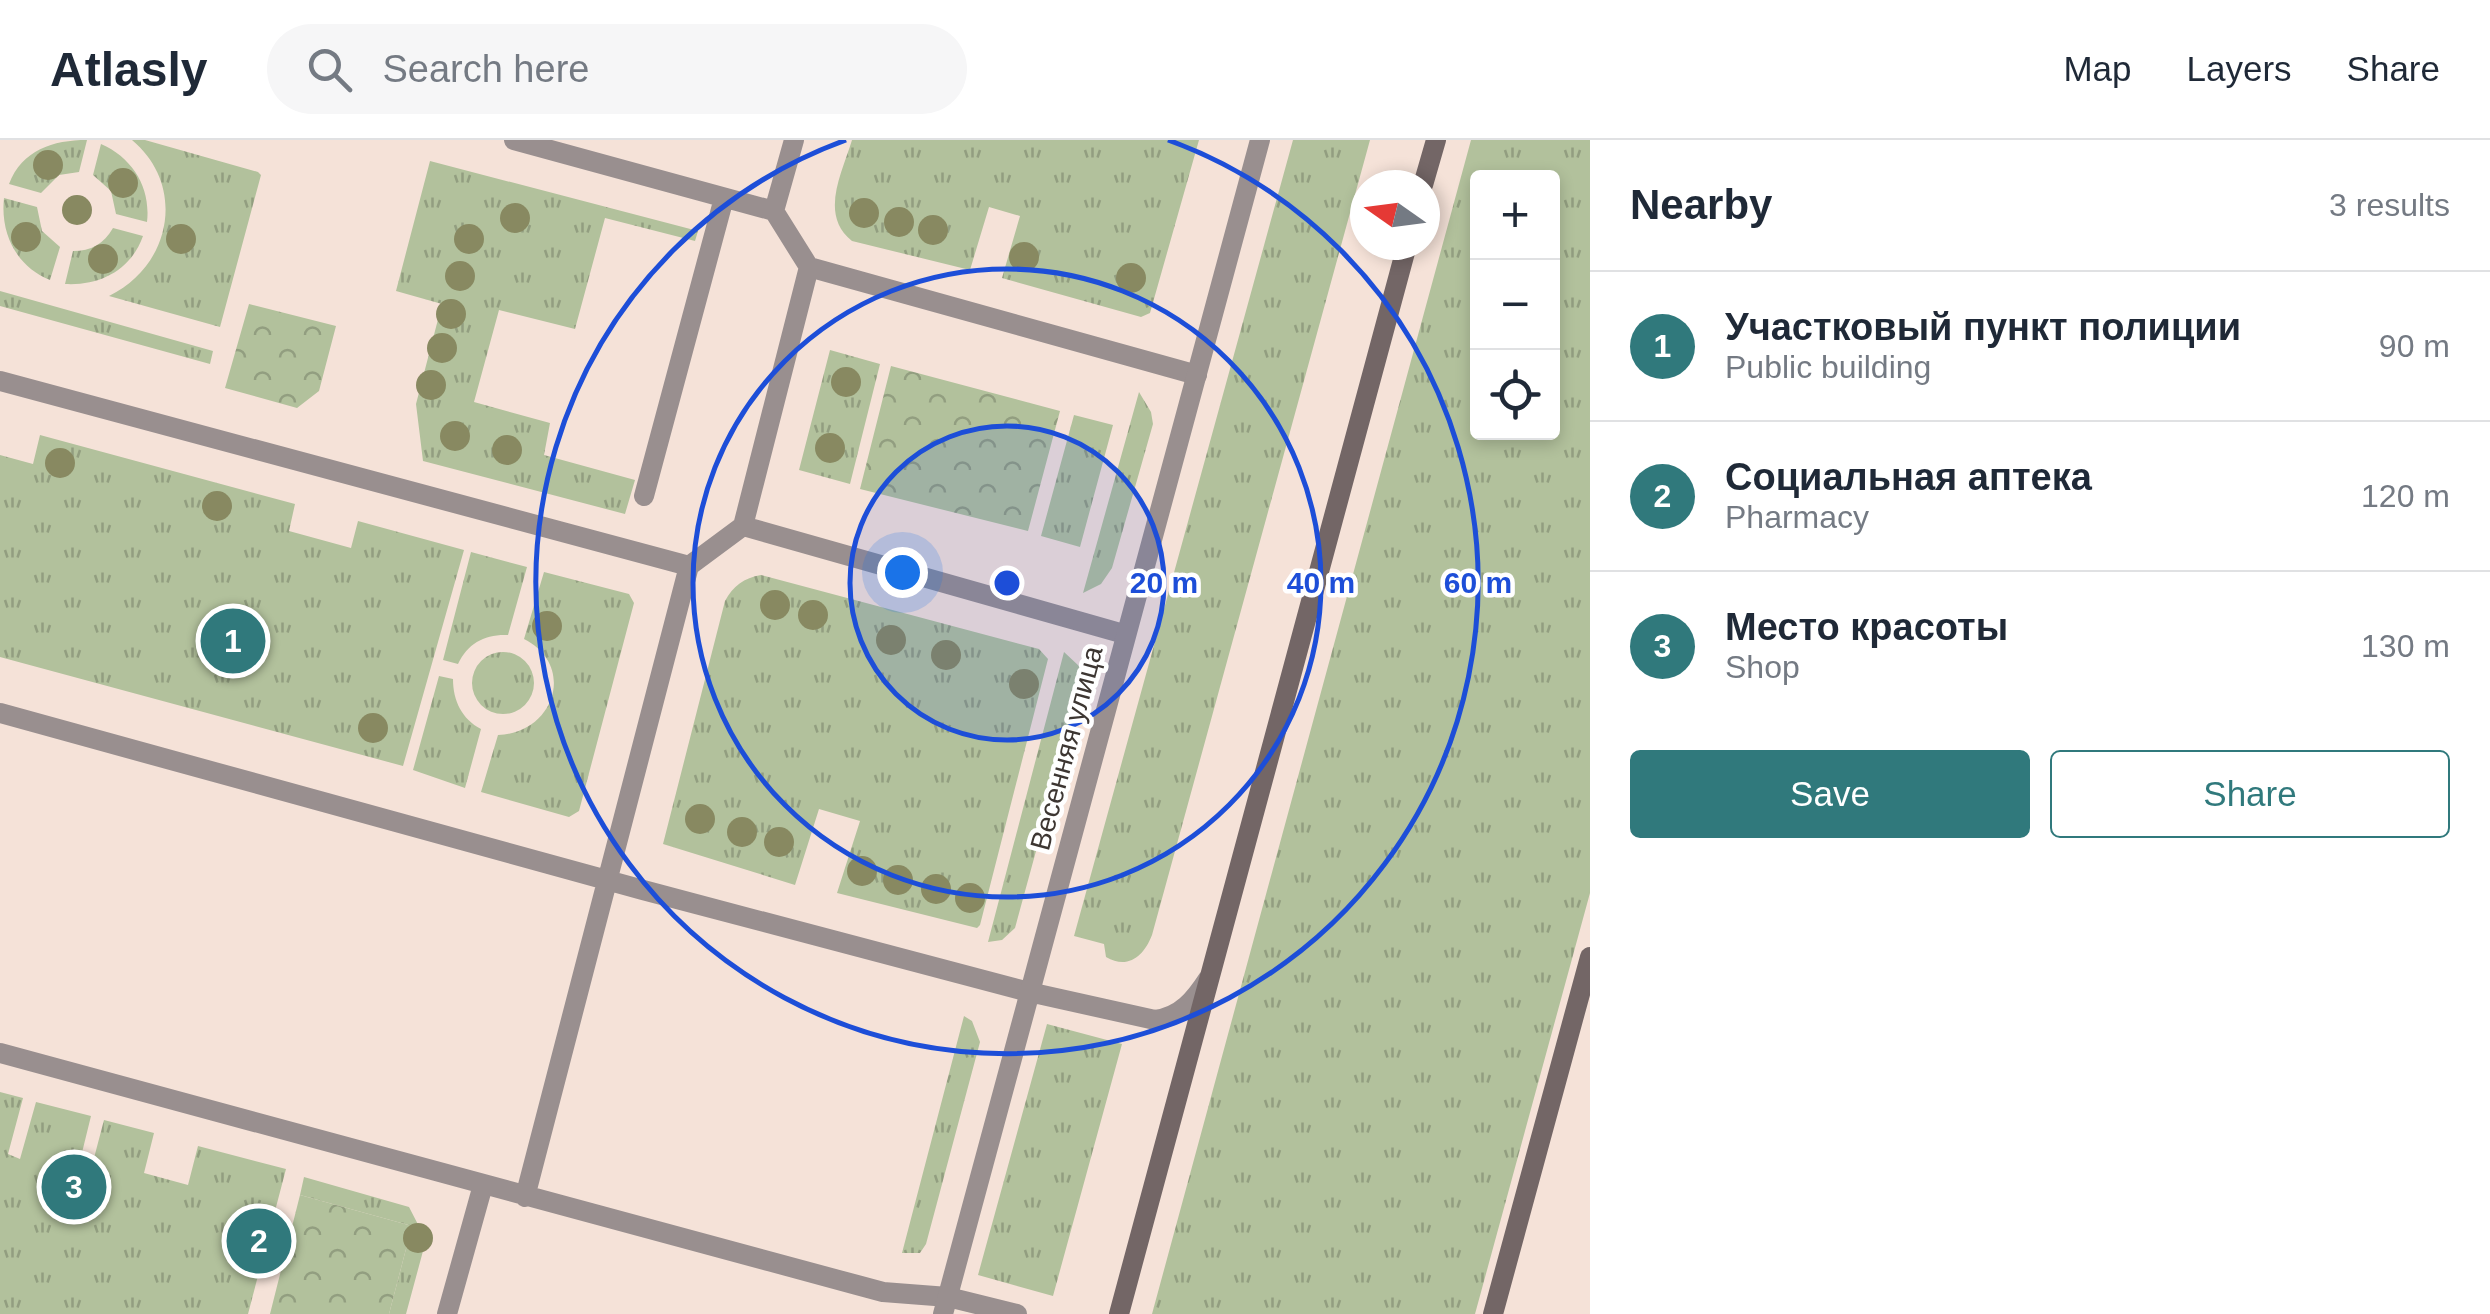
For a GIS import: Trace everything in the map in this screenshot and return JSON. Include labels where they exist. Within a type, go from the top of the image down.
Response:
[{"type":"street","points":[[514,140],[774,211],[809,268],[1197,375]]},
{"type":"street","points":[[774,211],[794,140]]},
{"type":"street","name":"Весенняя улица","points":[[945,1306],[1260,140]]},
{"type":"street","points":[[1428,170],[1436,140]]},
{"type":"street","points":[[644,496],[724,198]]},
{"type":"street","points":[[1119,1314],[1403,260]]},
{"type":"street","points":[[525,1197],[689,566],[742,526],[809,268]]},
{"type":"street","points":[[0,381],[689,566]]},
{"type":"street","points":[[742,526],[1124,634]]},
{"type":"street","points":[[0,713],[1029,992],[1155,1020],[1166,1019],[1185,1008],[1209,977]]},
{"type":"street","points":[[1492,1314],[1590,957]]},
{"type":"street","points":[[0,1052],[883,1292],[945,1306],[1017,1314]]},
{"type":"street","points":[[447,1314],[483,1184]]},
{"type":"green space","points":[[87,140],[79,172],[59,175],[41,193],[9,184],[22,163],[40,149]]},
{"type":"green space","points":[[132,140],[145,140],[261,175],[220,327],[109,296],[130,283],[146,265],[158,246],[164,224],[160,180],[149,159]]},
{"type":"green space","points":[[852,140],[1199,140],[1150,313],[1141,317],[1002,278],[1020,216],[989,207],[970,270],[852,241],[842,231],[835,206]]},
{"type":"green space","points":[[1293,140],[1370,140],[1362,170],[1350,170],[1350,213],[1152,935],[1134,959],[1121,962],[1106,957],[1104,944],[1074,936]]},
{"type":"green space","points":[[1471,140],[1590,140],[1590,893],[1475,1314],[1152,1314]]},
{"type":"green space","points":[[101,144],[122,157],[138,176],[146,197],[147,222],[116,214],[111,191],[93,175]]},
{"type":"green space","points":[[430,161],[698,231],[695,241],[605,218],[575,329],[499,310],[474,402],[550,423],[544,455],[635,480],[625,514],[423,461],[416,404],[442,304],[396,291]]},
{"type":"green space","points":[[4,198],[37,207],[42,231],[60,247],[50,280],[28,267],[13,248],[5,224]]},
{"type":"green space","points":[[113,228],[143,236],[131,258],[102,279],[65,284],[73,251],[96,245]]},
{"type":"green space","points":[[0,291],[213,351],[210,364],[0,306]]},
{"type":"green space","points":[[249,304],[336,326],[319,391],[297,408],[225,388]]},
{"type":"green space","points":[[830,350],[880,364],[850,484],[799,470]]},
{"type":"green space","points":[[891,366],[1060,411],[1028,531],[860,489]]},
{"type":"green space","points":[[1139,392],[1153,424],[1112,568],[1101,584],[1083,593]]},
{"type":"green space","points":[[1074,415],[1113,425],[1080,547],[1041,536]]},
{"type":"green space","points":[[40,435],[295,504],[289,531],[351,548],[358,521],[464,550],[403,766],[0,657],[0,455],[33,464]]},
{"type":"green space","points":[[471,552],[527,567],[508,635],[478,641],[458,664],[443,660]]},
{"type":"green space","points":[[544,572],[629,594],[634,603],[579,811],[569,817],[481,792],[498,735],[533,723],[552,696],[550,665],[524,639]]},
{"type":"green space","points":[[761,575],[1039,649],[1048,659],[977,928],[837,893],[860,821],[819,809],[795,885],[663,844],[725,601],[740,583]]},
{"type":"green space","points":[[503,652],[525,661],[534,683],[525,705],[503,714],[481,705],[472,683],[481,661]]},
{"type":"green space","points":[[1064,652],[1079,666],[1082,683],[1015,928],[1002,940],[988,942]]},
{"type":"green space","points":[[439,676],[453,679],[460,708],[481,729],[465,788],[413,770]]},
{"type":"green space","points":[[964,1016],[972,1021],[980,1042],[926,1244],[920,1253],[902,1253]]},
{"type":"green space","points":[[1047,1024],[1122,1044],[1053,1296],[978,1275]]},
{"type":"green space","points":[[0,1092],[23,1098],[8,1154],[20,1159],[36,1102],[91,1116],[77,1173],[89,1177],[104,1120],[154,1133],[144,1173],[188,1185],[198,1146],[286,1169],[248,1314],[0,1314]]},
{"type":"green space","points":[[304,1177],[409,1207],[426,1240],[406,1314],[389,1314],[412,1226],[300,1195]]},
{"type":"green space","points":[[300,1195],[412,1226],[389,1314],[270,1314]]},
{"type":"place","name":"Участковый пункт полиции","points":[[233,641]]},
{"type":"place","name":"Место красоты","points":[[74,1187]]},
{"type":"place","name":"Социальная аптека","points":[[259,1241]]}]
